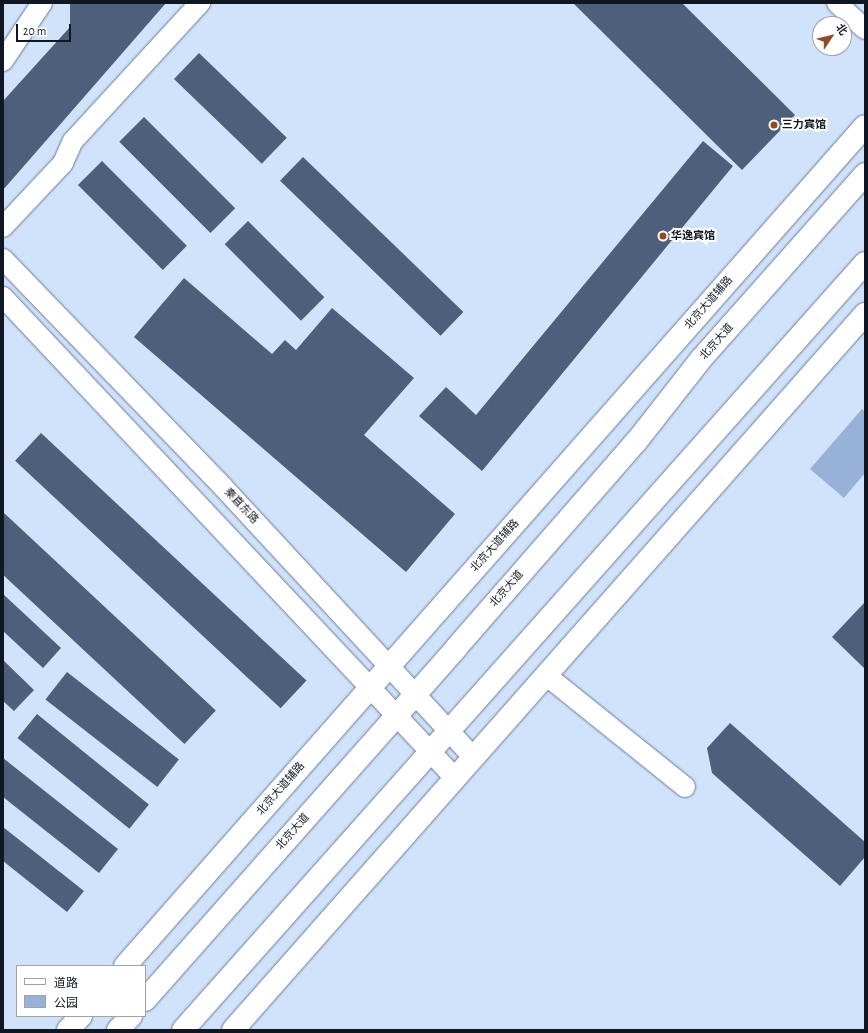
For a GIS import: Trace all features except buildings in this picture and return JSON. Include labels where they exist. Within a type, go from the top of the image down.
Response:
[{"type":"main road","name":"北京大道辅路","points":[[126,965],[865,126]]},
{"type":"main road","name":"北京大道","points":[[146,999],[636,442],[707,353],[865,174]]},
{"type":"main road","points":[[184,1030],[865,263]]},
{"type":"main road","points":[[233,1030],[865,314]]},
{"type":"main road","points":[[68,1030],[80,1017]]},
{"type":"main road","points":[[118,1030],[130,1017]]},
{"type":"street","points":[[3,61],[42,3]]},
{"type":"street","points":[[3,227],[62,163],[73,141],[200,3]]},
{"type":"street","points":[[837,3],[865,29]]},
{"type":"street","name":"秦直东路","points":[[3,259],[389,666],[474,758]]},
{"type":"street","points":[[3,297],[456,779]]},
{"type":"street","points":[[547,676],[685,787]]},
{"type":"green space","points":[[862,409],[865,412],[865,473],[844,498],[810,469]]},
{"type":"place","name":"三力宾馆","points":[[774,125]]},
{"type":"place","name":"华逸宾馆","points":[[663,236]]}]
